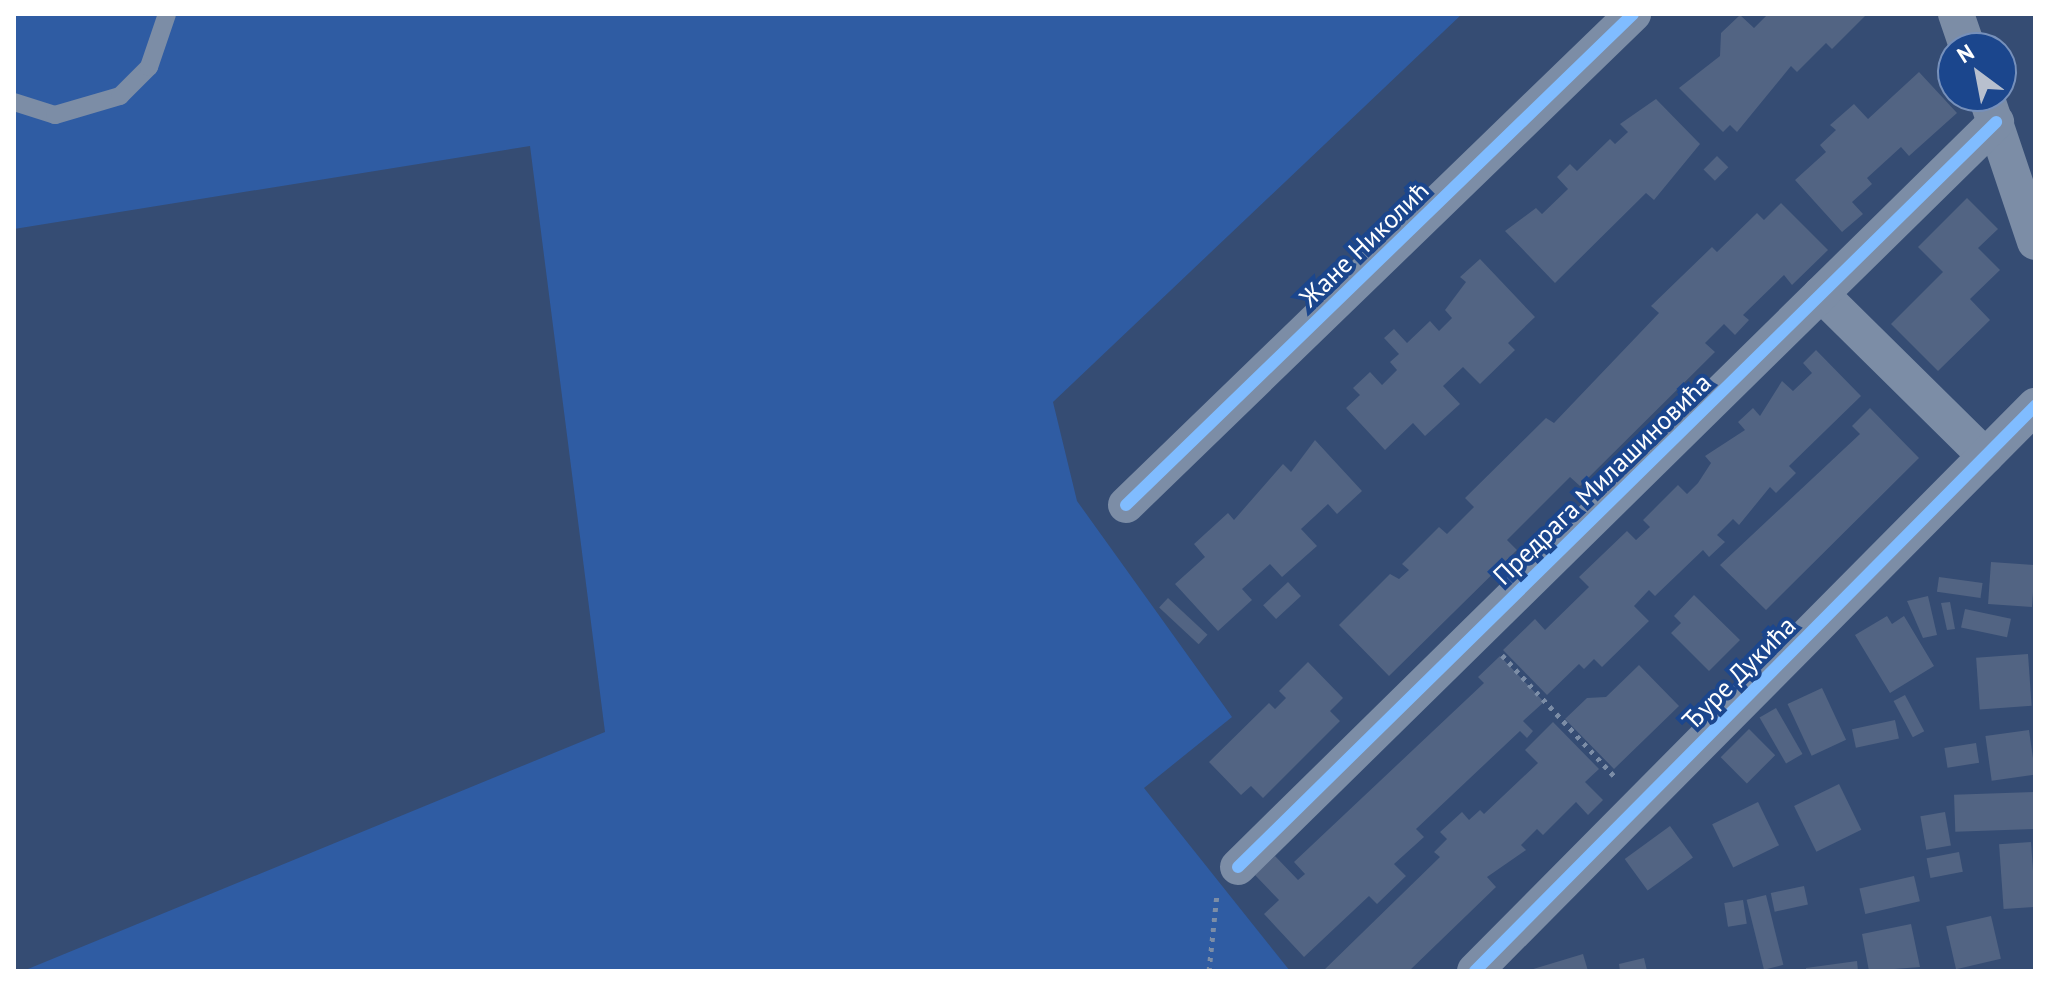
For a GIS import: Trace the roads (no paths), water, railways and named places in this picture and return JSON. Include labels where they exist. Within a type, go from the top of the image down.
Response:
[{"type":"street","name":"Жане Николић","points":[[1126,505],[1633,14]]},
{"type":"street","name":"Предрага Милашиновића","points":[[1238,867],[1821,294],[1988,112]]},
{"type":"street","points":[[1992,112],[2035,242]]},
{"type":"street","points":[[1821,294],[1985,456]]},
{"type":"street","name":"Ђуре Дукића","points":[[1475,971],[2035,406]]},
{"type":"lane","points":[[14,102],[55,115],[120,96],[149,67],[167,14]]}]
